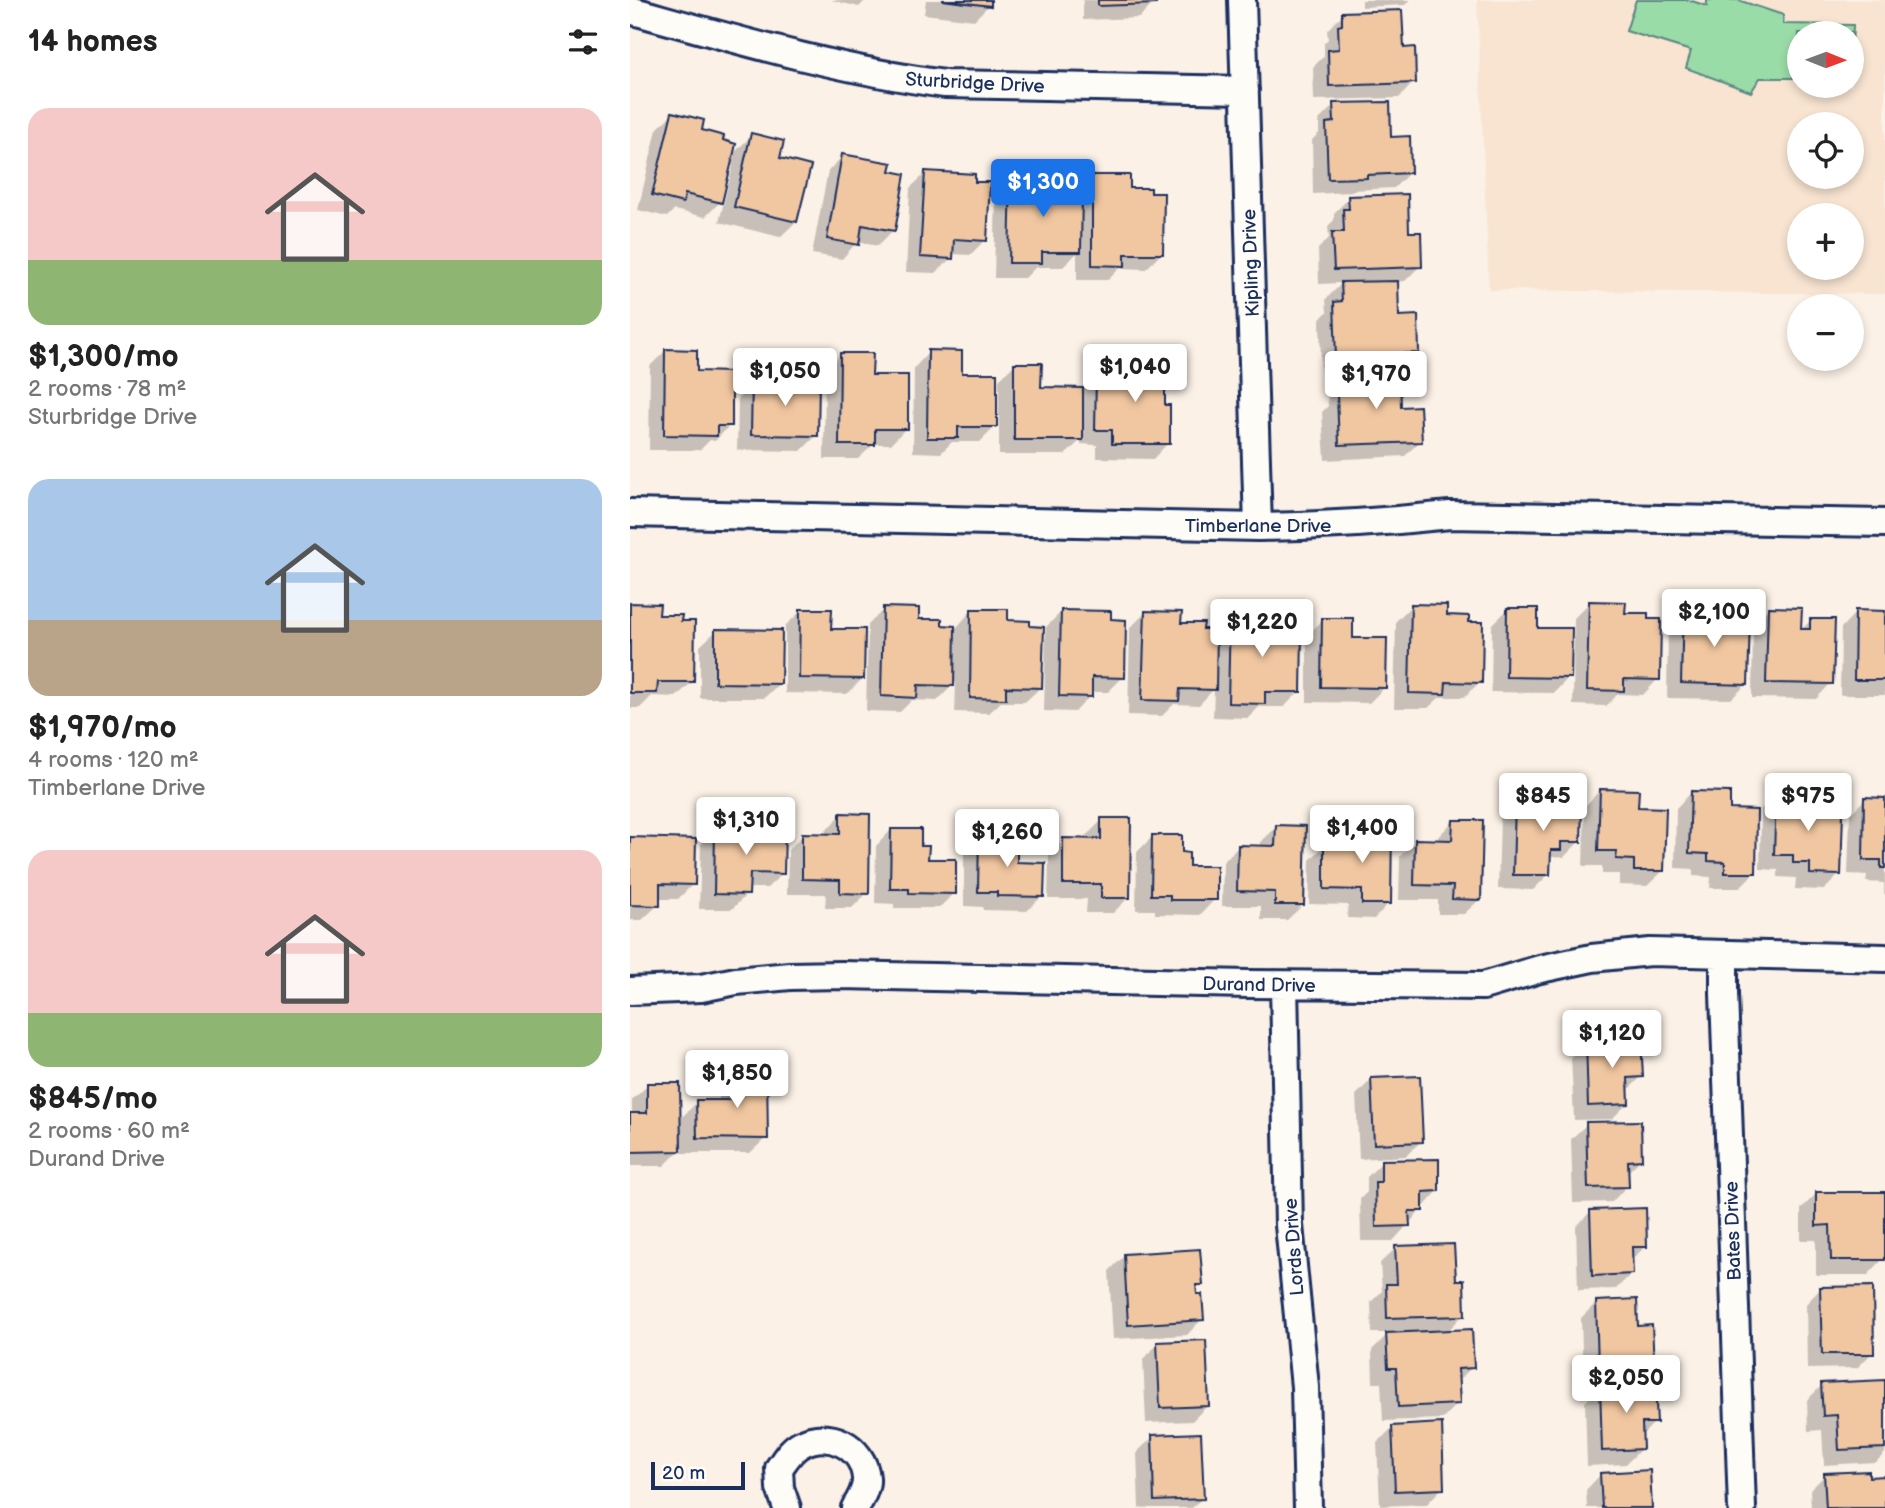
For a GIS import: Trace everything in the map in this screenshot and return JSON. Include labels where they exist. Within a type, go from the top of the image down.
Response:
[{"type":"street","name":"Kipling Drive","points":[[1242,0],[1258,527]]},
{"type":"street","name":"Sturbridge Drive","points":[[630,10],[749,44],[923,82],[1245,90]]},
{"type":"street","name":"Timberlane Drive","points":[[630,513],[1258,527],[1382,522],[1450,515],[1885,523]]},
{"type":"street","name":"Durand Drive","points":[[630,991],[701,988],[736,981],[790,976],[841,975],[1284,985],[1483,986],[1592,958],[1650,952],[1885,958]]},
{"type":"street","name":"Bates Drive","points":[[1724,954],[1742,1508]]},
{"type":"street","name":"Lords Drive","points":[[1284,985],[1289,1225],[1304,1375],[1308,1508]]},
{"type":"street","points":[[787,1508],[780,1488],[779,1468],[799,1444],[813,1439],[831,1438],[845,1444],[861,1458],[866,1480],[861,1499],[855,1508]]},
{"type":"shaded area","points":[[1477,0],[1885,0],[1885,294],[1489,290]]},
{"type":"green space","points":[[1636,0],[1689,0],[1707,6],[1707,0],[1738,0],[1783,15],[1783,24],[1787,24],[1787,78],[1760,78],[1751,92],[1686,68],[1691,51],[1626,31]]},
{"type":"building","points":[[942,0],[991,0],[991,6]]},
{"type":"building","points":[[1098,0],[1156,0],[1156,4],[1098,6]]},
{"type":"building","points":[[1402,10],[1404,48],[1415,47],[1416,83],[1329,86],[1328,50],[1339,49],[1338,26],[1342,25],[1342,12]]},
{"type":"building","points":[[1390,102],[1391,137],[1410,136],[1411,173],[1328,179],[1326,123],[1334,122],[1333,103]]},
{"type":"building","points":[[672,112],[704,120],[702,130],[724,136],[723,140],[736,144],[722,203],[685,194],[683,203],[652,195]]},
{"type":"building","points":[[751,133],[784,141],[780,158],[811,166],[797,222],[734,207]]},
{"type":"building","points":[[842,154],[892,163],[890,171],[905,174],[895,231],[862,225],[859,245],[827,239]]},
{"type":"building","points":[[925,171],[975,174],[975,182],[990,182],[987,241],[954,239],[953,259],[920,257]]},
{"type":"building","points":[[1011,173],[1046,174],[1046,185],[1068,186],[1068,192],[1082,192],[1081,252],[1042,252],[1042,263],[1009,263]]},
{"type":"building","points":[[1092,175],[1130,175],[1130,188],[1151,188],[1151,193],[1164,193],[1163,254],[1125,254],[1125,266],[1092,265]]},
{"type":"building","points":[[1408,194],[1409,232],[1421,232],[1422,267],[1334,270],[1332,232],[1344,232],[1343,209],[1349,209],[1348,196]]},
{"type":"building","points":[[1398,281],[1399,316],[1418,315],[1419,353],[1336,358],[1334,302],[1342,301],[1341,282]]},
{"type":"building","points":[[665,349],[697,350],[697,371],[732,372],[732,426],[717,426],[717,436],[664,435]]},
{"type":"building","points":[[928,350],[962,351],[962,373],[997,373],[997,427],[958,427],[958,438],[927,438]]},
{"type":"building","points":[[840,353],[873,353],[872,375],[908,375],[908,429],[875,429],[875,445],[839,445]]},
{"type":"building","points":[[1133,355],[1165,356],[1165,405],[1170,405],[1170,444],[1112,444],[1112,430],[1095,430],[1096,375],[1132,375]]},
{"type":"building","points":[[1014,363],[1042,363],[1041,387],[1083,388],[1083,440],[1014,440]]},
{"type":"building","points":[[1400,372],[1401,407],[1420,406],[1422,442],[1339,445],[1337,395],[1343,394],[1342,375]]},
{"type":"building","points":[[752,381],[819,382],[818,436],[751,435]]},
{"type":"building","points":[[1589,601],[1626,602],[1625,613],[1648,613],[1648,619],[1661,619],[1660,680],[1624,679],[1624,691],[1587,690]]},
{"type":"building","points":[[630,603],[660,604],[659,615],[682,615],[681,621],[695,621],[694,682],[658,682],[657,693],[630,693]]},
{"type":"building","points":[[1411,604],[1447,605],[1447,615],[1469,616],[1469,622],[1483,622],[1482,683],[1446,682],[1445,694],[1409,693]]},
{"type":"building","points":[[883,607],[919,608],[919,619],[942,619],[942,625],[955,626],[954,686],[918,685],[917,698],[881,696]]},
{"type":"building","points":[[1683,607],[1716,608],[1716,629],[1725,629],[1725,619],[1750,619],[1748,685],[1681,683]]},
{"type":"building","points":[[1768,607],[1802,608],[1801,629],[1810,629],[1810,619],[1835,619],[1833,684],[1766,683]]},
{"type":"building","points":[[1507,608],[1538,608],[1538,628],[1572,628],[1571,678],[1506,677]]},
{"type":"building","points":[[800,609],[832,609],[831,629],[865,629],[864,679],[799,678]]},
{"type":"building","points":[[971,609],[1008,609],[1008,620],[1030,621],[1030,626],[1044,627],[1042,688],[1006,687],[1006,699],[970,698]]},
{"type":"building","points":[[1061,610],[1111,611],[1111,619],[1126,620],[1125,678],[1092,677],[1092,697],[1059,696]]},
{"type":"building","points":[[1855,610],[1885,611],[1885,680],[1854,680]]},
{"type":"building","points":[[1145,611],[1182,612],[1181,623],[1204,623],[1203,629],[1217,629],[1216,690],[1180,689],[1179,701],[1142,700]]},
{"type":"building","points":[[1230,614],[1267,614],[1266,625],[1289,625],[1289,631],[1302,632],[1301,692],[1265,692],[1265,704],[1228,703]]},
{"type":"building","points":[[1322,618],[1353,618],[1353,638],[1387,638],[1386,688],[1321,687]]},
{"type":"building","points":[[715,629],[782,630],[781,684],[715,683]]},
{"type":"building","points":[[1600,789],[1639,790],[1638,807],[1666,808],[1664,871],[1634,871],[1634,860],[1616,859],[1617,851],[1598,851]]},
{"type":"building","points":[[1691,791],[1730,792],[1730,809],[1757,810],[1756,873],[1725,873],[1725,862],[1708,861],[1708,854],[1689,853]]},
{"type":"building","points":[[1776,792],[1816,793],[1815,811],[1843,812],[1841,875],[1810,874],[1810,863],[1793,863],[1793,855],[1774,855]]},
{"type":"building","points":[[1864,797],[1885,798],[1885,868],[1881,868],[1881,860],[1863,860]]},
{"type":"building","points":[[1515,800],[1582,802],[1581,842],[1561,842],[1561,850],[1551,850],[1550,875],[1513,875]]},
{"type":"building","points":[[840,813],[870,814],[869,894],[840,893],[840,880],[802,879],[802,833],[840,834]]},
{"type":"building","points":[[1101,818],[1131,818],[1130,898],[1101,898],[1101,884],[1063,884],[1063,838],[1101,839]]},
{"type":"building","points":[[1453,820],[1483,820],[1481,900],[1452,899],[1453,886],[1414,885],[1415,839],[1452,840]]},
{"type":"building","points":[[1362,824],[1392,824],[1391,904],[1362,904],[1362,890],[1324,889],[1324,843],[1362,844]]},
{"type":"building","points":[[1276,825],[1306,826],[1304,905],[1275,905],[1275,892],[1237,891],[1238,845],[1275,846]]},
{"type":"building","points":[[715,826],[785,828],[784,874],[750,873],[749,895],[714,894]]},
{"type":"building","points":[[891,829],[921,829],[921,846],[929,846],[928,859],[956,859],[956,894],[909,893],[909,889],[890,889]]},
{"type":"building","points":[[979,831],[1010,832],[1010,849],[1017,849],[1017,862],[1045,863],[1044,897],[997,896],[997,892],[978,892]]},
{"type":"building","points":[[1152,835],[1182,835],[1182,852],[1189,853],[1189,866],[1217,866],[1217,900],[1170,900],[1170,895],[1151,895]]},
{"type":"building","points":[[630,837],[696,839],[695,885],[660,884],[660,906],[630,905]]},
{"type":"building","points":[[1641,1038],[1643,1077],[1628,1078],[1629,1104],[1588,1106],[1586,1040]]},
{"type":"building","points":[[734,1070],[767,1070],[768,1139],[697,1138],[696,1100],[734,1100]]},
{"type":"building","points":[[1420,1076],[1423,1142],[1374,1144],[1371,1078]]},
{"type":"building","points":[[647,1083],[680,1083],[681,1151],[630,1152],[630,1113],[647,1113]]},
{"type":"building","points":[[1641,1121],[1642,1160],[1628,1161],[1629,1187],[1588,1188],[1586,1122]]},
{"type":"building","points":[[1439,1159],[1439,1191],[1423,1192],[1423,1211],[1409,1211],[1410,1226],[1376,1227],[1375,1182],[1381,1182],[1381,1160]]},
{"type":"building","points":[[1816,1192],[1885,1192],[1885,1260],[1831,1260],[1830,1225],[1816,1226]]},
{"type":"building","points":[[1646,1208],[1647,1247],[1632,1247],[1633,1274],[1592,1276],[1590,1210]]},
{"type":"building","points":[[1454,1244],[1456,1280],[1464,1280],[1465,1316],[1387,1318],[1386,1284],[1397,1284],[1395,1246]]},
{"type":"building","points":[[1200,1249],[1203,1285],[1196,1285],[1197,1294],[1202,1294],[1204,1320],[1128,1325],[1124,1254]]},
{"type":"building","points":[[1873,1286],[1874,1354],[1822,1354],[1820,1287]]},
{"type":"building","points":[[1637,1299],[1638,1326],[1652,1325],[1654,1365],[1598,1366],[1596,1301]]},
{"type":"building","points":[[1472,1329],[1474,1368],[1458,1369],[1460,1404],[1398,1407],[1396,1368],[1388,1368],[1386,1333]]},
{"type":"building","points":[[1206,1340],[1209,1406],[1160,1408],[1157,1342]]},
{"type":"building","points":[[1885,1380],[1885,1448],[1839,1450],[1837,1415],[1823,1416],[1821,1383]]},
{"type":"building","points":[[1655,1383],[1657,1423],[1642,1423],[1643,1449],[1602,1451],[1600,1385]]},
{"type":"building","points":[[1442,1423],[1444,1489],[1395,1491],[1392,1426]]},
{"type":"building","points":[[1201,1433],[1204,1499],[1154,1501],[1152,1435]]},
{"type":"building","points":[[1650,1470],[1652,1508],[1602,1508],[1600,1473]]},
{"type":"building","points":[[1869,1471],[1869,1477],[1885,1476],[1885,1508],[1826,1508],[1824,1473]]}]
